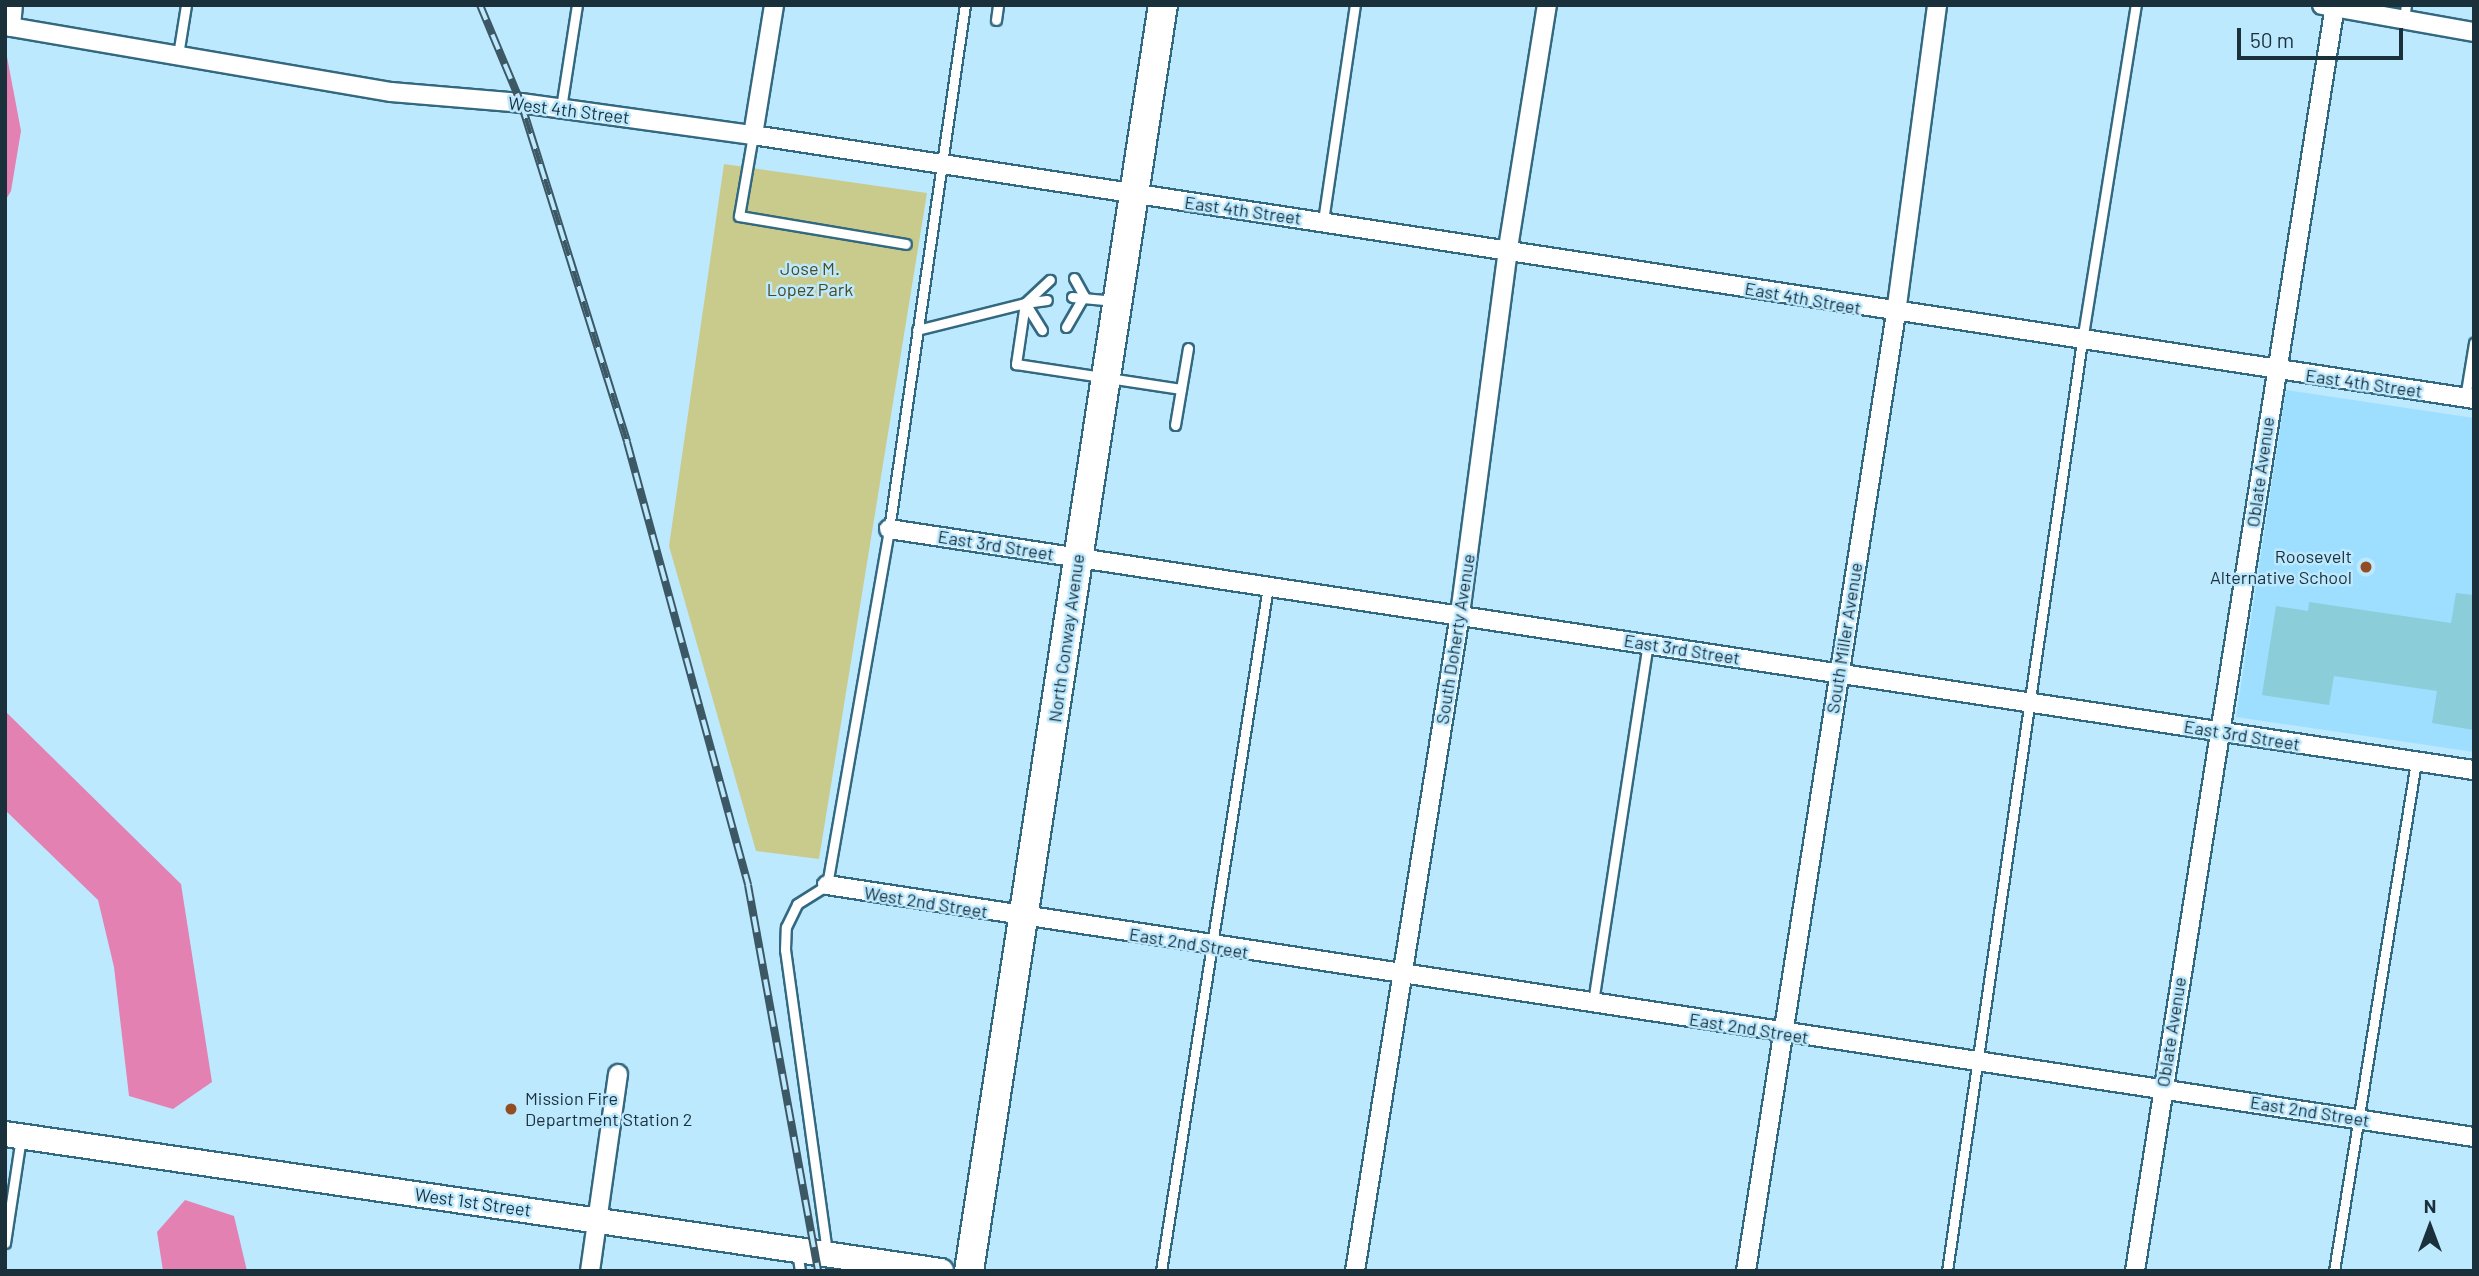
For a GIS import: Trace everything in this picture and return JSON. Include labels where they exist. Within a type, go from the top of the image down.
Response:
[{"type":"main road","name":"North Conway Avenue","points":[[969,1271],[1163,5]]},
{"type":"street","points":[[8,26],[13,5]]},
{"type":"street","points":[[753,135],[774,5]]},
{"type":"street","name":"South Doherty Avenue","points":[[1355,1271],[1460,614],[1508,248],[1547,5]]},
{"type":"street","name":"South Miller Avenue","points":[[1746,1271],[1895,313],[1937,5]]},
{"type":"street","points":[[2330,6],[2405,12],[2474,32]]},
{"type":"street","name":"Oblate Avenue","points":[[2135,1271],[2162,1087],[2222,733],[2330,6]]},
{"type":"street","name":"West 4th Street","points":[[8,26],[391,92],[562,108],[1133,194]]},
{"type":"street","name":"East 4th Street","points":[[1133,194],[1508,248],[1895,313],[2470,398]]},
{"type":"street","name":"East 3rd Street","points":[[889,529],[2474,770]]},
{"type":"street","name":"West 2nd Street","points":[[827,885],[1025,918]]},
{"type":"street","name":"East 2nd Street","points":[[1025,918],[1782,1033],[2162,1087],[2474,1137]]},
{"type":"street","points":[[590,1271],[618,1074]]},
{"type":"street","name":"West 1st Street","points":[[13,1136],[599,1220],[798,1260],[827,1255],[942,1271]]},
{"type":"lane","points":[[178,55],[186,5]]},
{"type":"lane","points":[[562,108],[577,5]]},
{"type":"lane","points":[[827,1255],[785,950],[786,927],[797,904],[827,885],[889,529],[965,5]]},
{"type":"lane","points":[[996,20],[998,5]]},
{"type":"lane","points":[[1323,221],[1355,5]]},
{"type":"lane","points":[[1947,1271],[2082,341],[2136,5]]},
{"type":"lane","points":[[753,135],[739,216],[906,244]]},
{"type":"lane","points":[[1074,278],[1084,296]]},
{"type":"lane","points":[[1050,280],[1024,303],[1016,364],[1181,388]]},
{"type":"lane","points":[[1066,327],[1084,296]]},
{"type":"lane","points":[[1072,297],[1116,301]]},
{"type":"lane","points":[[917,330],[1024,303],[1047,300]]},
{"type":"lane","points":[[1024,303],[1042,330]]},
{"type":"lane","points":[[2470,398],[2474,343]]},
{"type":"lane","points":[[1175,425],[1188,348]]},
{"type":"lane","points":[[1161,1271],[1268,586]]},
{"type":"lane","points":[[1593,1004],[1648,643]]},
{"type":"lane","points":[[2334,1271],[2416,762]]},
{"type":"lane","points":[[5,1243],[13,1136]]},
{"type":"shaded area","points":[[5,46],[21,131],[11,191],[5,201]]},
{"type":"shaded area","name":"Roosevelt Alternative School","points":[[2286,390],[2474,418],[2474,752],[2236,717]]},
{"type":"shaded area","points":[[5,711],[181,884],[212,1082],[173,1109],[129,1096],[114,967],[98,900],[5,810]]},
{"type":"shaded area","points":[[185,1200],[234,1216],[247,1271],[163,1271],[157,1232]]},
{"type":"green space","name":"Jose M. Lopez Park","points":[[724,164],[927,193],[819,859],[756,851],[669,546]]},
{"type":"building","points":[[2456,593],[2474,595],[2474,730],[2432,723],[2437,691],[2334,676],[2329,705],[2262,695],[2276,606],[2308,611],[2309,602],[2451,623]]},
{"type":"railway","points":[[480,5],[521,103],[627,442],[748,885],[818,1271]]},
{"type":"place","name":"Roosevelt Alternative School","points":[[2366,567]]},
{"type":"place","name":"Mission Fire Department Station 2","points":[[511,1109]]}]
